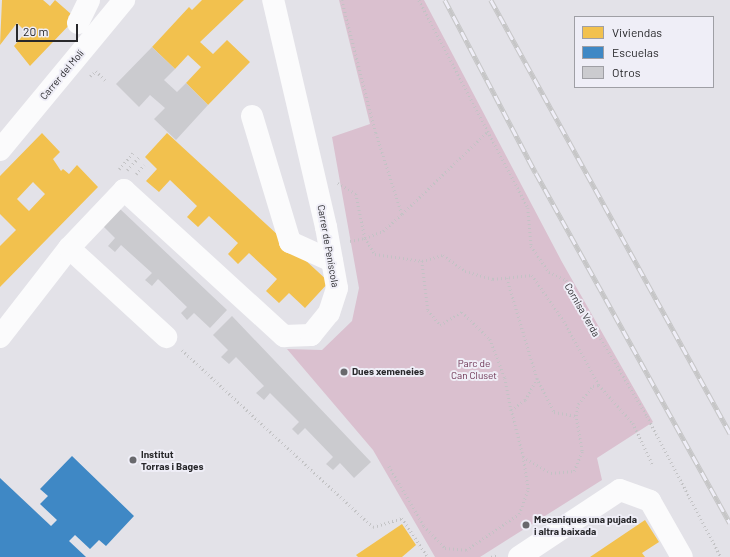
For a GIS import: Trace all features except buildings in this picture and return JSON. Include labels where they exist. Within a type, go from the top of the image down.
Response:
[{"type":"street","points":[[78,23],[89,0]]},
{"type":"street","points":[[104,24],[111,0]]},
{"type":"street","name":"Carrer del Molí","points":[[0,150],[124,0]]},
{"type":"street","name":"Carrer de Peníscola","points":[[0,337],[70,248],[124,190],[284,336],[311,335],[329,313],[336,288],[332,261],[290,62],[273,0]]},
{"type":"street","points":[[252,116],[290,242],[332,261]]},
{"type":"street","points":[[70,248],[171,342]]},
{"type":"street","points":[[519,557],[620,490],[650,501],[682,557]]},
{"type":"path","points":[[342,0],[376,133],[402,214]]},
{"type":"path","name":"Cornisa Verda","points":[[419,0],[528,208],[531,246],[548,272],[566,280],[647,416],[651,430],[722,557]]},
{"type":"path","points":[[91,77],[96,71],[105,80]]},
{"type":"path","points":[[343,242],[365,238],[383,231],[487,132]]},
{"type":"path","points":[[113,176],[133,153]]},
{"type":"path","points":[[335,181],[356,194],[365,238],[375,254],[422,261],[443,254],[465,271],[493,279],[532,276],[564,321],[599,385],[633,423],[653,464]]},
{"type":"path","points":[[389,466],[424,526],[446,548],[466,550],[519,514],[528,489],[523,457],[511,410],[505,378],[490,339],[462,312],[440,325],[428,310],[422,261]]},
{"type":"path","points":[[507,278],[537,378],[554,412],[576,416]]},
{"type":"path","points":[[171,342],[188,352],[373,527],[402,518],[428,557]]},
{"type":"path","points":[[511,410],[525,400],[537,378]]},
{"type":"path","points":[[523,457],[551,473],[574,472],[582,451],[576,416],[578,404],[593,386],[599,385]]},
{"type":"green space","name":"Parc de Can Cluset","points":[[339,0],[424,0],[562,262],[653,422],[597,458],[602,480],[480,557],[435,557],[373,450],[287,349],[322,350],[352,321],[359,288],[332,137],[370,124]]},
{"type":"railway","points":[[445,0],[536,173],[730,523]]},
{"type":"railway","points":[[491,0],[730,433]]},
{"type":"place","name":"Dues xemeneies","points":[[344,372]]},
{"type":"place","name":"Institut Torras i Bages","points":[[133,460]]},
{"type":"place","name":"Mecaniques una pujada i altra baixada","points":[[526,525]]}]
